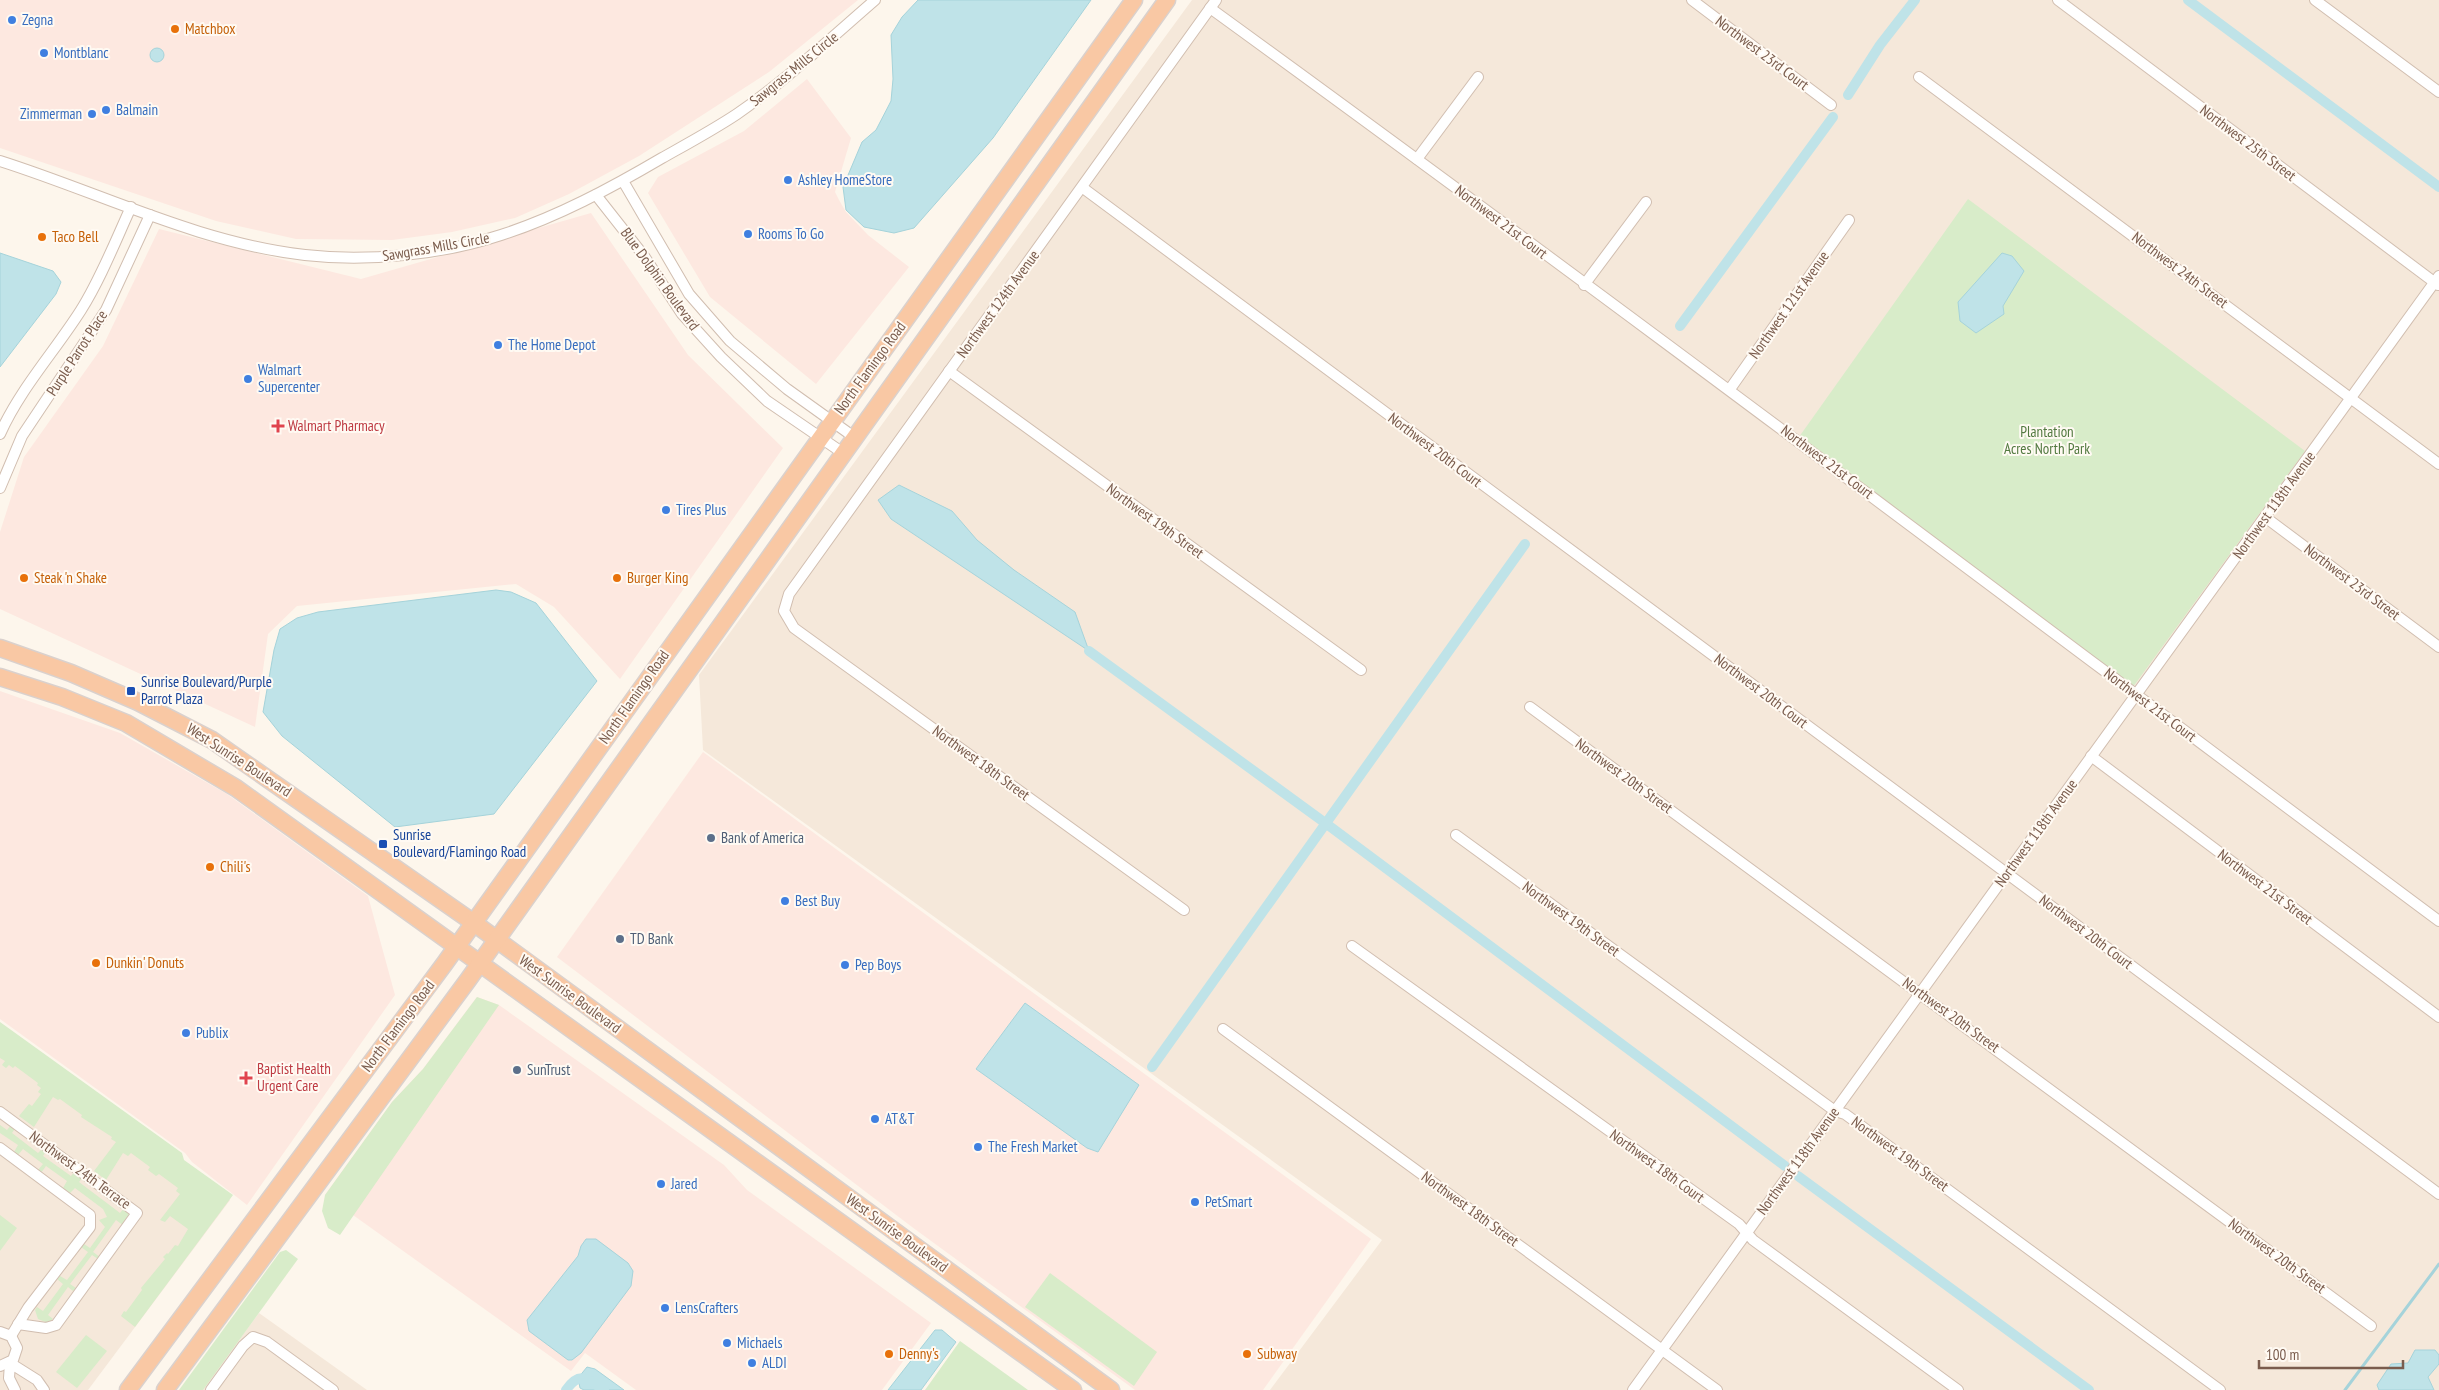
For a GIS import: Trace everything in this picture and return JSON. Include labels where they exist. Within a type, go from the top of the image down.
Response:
[{"type":"highway","name":"North Flamingo Road","points":[[128,1390],[474,923],[1134,0]]},
{"type":"highway","name":"North Flamingo Road","points":[[165,1390],[497,940],[1167,0]]},
{"type":"highway","name":"West Sunrise Boulevard","points":[[0,648],[71,673],[138,702],[212,740],[474,923],[1111,1390]]},
{"type":"highway","name":"West Sunrise Boulevard","points":[[0,676],[62,697],[126,723],[236,788],[1074,1390]]},
{"type":"street","name":"Sawgrass Mills Circle","points":[[0,161],[220,238],[282,252],[351,258],[382,257],[444,248],[501,236],[596,195],[623,181],[738,113],[812,56],[875,0]]},
{"type":"street","name":"Northwest 23rd Court","points":[[1692,0],[1831,106]]},
{"type":"street","name":"Northwest 25th Street","points":[[2058,0],[2438,281]]},
{"type":"street","points":[[2315,0],[2439,92]]},
{"type":"street","name":"Northwest 21st Court","points":[[1213,4],[1584,285],[1730,389],[2439,921]]},
{"type":"street","name":"Northwest 124th Avenue","points":[[784,610],[789,594],[1083,188],[1213,4]]},
{"type":"street","points":[[1417,159],[1478,77]]},
{"type":"street","name":"Northwest 24th Street","points":[[1920,77],[2439,464]]},
{"type":"street","name":"Blue Dolphin Boulevard","points":[[623,181],[689,294],[730,341],[787,389],[854,438]]},
{"type":"street","name":"Northwest 20th Court","points":[[1083,188],[2439,1194]]},
{"type":"street","name":"Blue Dolphin Boulevard","points":[[596,195],[644,256],[682,314],[721,357],[767,401],[843,453]]},
{"type":"street","points":[[1584,285],[1646,202]]},
{"type":"street","name":"Purple Parrot Place","points":[[0,434],[10,414],[81,310],[97,282],[131,207]]},
{"type":"street","name":"Purple Parrot Place","points":[[0,488],[22,436],[106,310],[150,215]]},
{"type":"street","name":"Northwest 121st Avenue","points":[[1730,389],[1850,220]]},
{"type":"street","name":"Northwest 118th Avenue","points":[[1633,1390],[2006,873],[2438,281]]},
{"type":"street","name":"Northwest 19th Street","points":[[949,371],[1361,670]]},
{"type":"street","name":"Northwest 23rd Street","points":[[2265,517],[2439,647]]},
{"type":"street","name":"Northwest 18th Street","points":[[784,610],[794,628],[1184,910]]},
{"type":"street","name":"Northwest 20th Street","points":[[1530,707],[2371,1326]]},
{"type":"street","name":"Northwest 21st Street","points":[[2091,756],[2439,1017]]},
{"type":"street","name":"Northwest 19th Street","points":[[1456,835],[1835,1111],[1846,1114],[2220,1390]]},
{"type":"street","name":"Northwest 18th Court","points":[[1352,946],[1739,1224],[1761,1246],[1958,1390]]},
{"type":"street","name":"Northwest 18th Street","points":[[1223,1029],[1717,1390]]},
{"type":"street","name":"Northwest 24th Terrace","points":[[0,1112],[137,1213],[56,1325],[46,1328],[18,1324]]},
{"type":"street","points":[[0,1148],[90,1214],[90,1227],[11,1336]]},
{"type":"street","points":[[0,1332],[11,1336],[17,1348],[16,1354],[5,1365]]},
{"type":"street","points":[[211,1390],[243,1346],[253,1337],[267,1342],[333,1390]]},
{"type":"street","points":[[5,1365],[38,1380],[44,1390]]},
{"type":"street","points":[[5,1365],[14,1387],[28,1374]]},
{"type":"street","points":[[28,1374],[36,1390]]},
{"type":"shaded area","points":[[0,0],[858,0],[769,72],[639,156],[569,194],[515,218],[452,232],[392,240],[296,239],[216,221],[0,148]]},
{"type":"shaded area","points":[[1192,0],[2439,0],[2439,1390],[1270,1390],[1382,1240],[703,750],[699,675]]},
{"type":"shaded area","points":[[807,79],[851,138],[835,192],[839,200],[846,212],[868,235],[909,267],[816,384],[710,297],[648,193],[658,177],[744,131]]},
{"type":"shaded area","points":[[591,213],[688,355],[783,448],[620,679],[554,607],[516,584],[297,606],[268,634],[255,727],[0,609],[0,532],[24,457],[103,346],[159,229],[361,279]]},
{"type":"shaded area","points":[[0,691],[120,733],[227,794],[368,896],[395,995],[247,1205],[192,1162],[185,1153],[0,1019]]},
{"type":"shaded area","points":[[703,752],[1371,1239],[1263,1390],[1135,1390],[912,1227],[557,957]]},
{"type":"shaded area","points":[[477,997],[499,1005],[724,1165],[747,1190],[931,1323],[882,1390],[636,1390],[585,1353],[571,1371],[325,1195],[392,1102],[423,1069]]},
{"type":"shaded area","points":[[0,1044],[230,1200],[88,1390],[0,1390]]},
{"type":"shaded area","points":[[259,1313],[367,1390],[202,1390]]},
{"type":"green space","name":"Plantation Acres North Park","points":[[1968,199],[2305,451],[2133,687],[1799,437]]},
{"type":"green space","points":[[477,997],[499,1005],[340,1235],[328,1228],[322,1211],[325,1195],[392,1102],[423,1069]]},
{"type":"green space","points":[[0,1022],[182,1153],[184,1160],[233,1195],[135,1327],[121,1316],[124,1311],[126,1312],[142,1290],[141,1288],[165,1259],[163,1257],[175,1245],[178,1246],[188,1229],[170,1216],[165,1222],[160,1220],[180,1194],[176,1191],[178,1188],[159,1174],[156,1176],[148,1170],[150,1167],[131,1153],[128,1156],[123,1153],[106,1180],[94,1171],[116,1142],[111,1139],[112,1137],[81,1117],[82,1115],[60,1099],[58,1100],[53,1097],[34,1127],[19,1116],[29,1104],[32,1106],[41,1094],[38,1092],[41,1088],[37,1085],[38,1083],[15,1066],[13,1068],[9,1065],[6,1068],[2,1065],[5,1061],[0,1058]]},
{"type":"green space","points":[[12,1124],[16,1127],[12,1133],[38,1153],[43,1148],[47,1150],[43,1156],[71,1176],[75,1171],[83,1177],[79,1182],[120,1213],[124,1208],[129,1214],[124,1226],[116,1220],[93,1252],[100,1257],[98,1259],[92,1255],[70,1284],[76,1288],[73,1291],[68,1287],[48,1315],[53,1319],[48,1323],[38,1319],[35,1310],[37,1307],[43,1311],[63,1284],[57,1279],[58,1277],[60,1276],[67,1280],[88,1252],[81,1247],[84,1244],[90,1248],[105,1227],[99,1220],[107,1217],[103,1209],[75,1188],[70,1193],[63,1188],[67,1181],[46,1166],[41,1173],[38,1170],[43,1164],[23,1149],[18,1155],[14,1152],[18,1145],[0,1133],[0,1125],[7,1130]]},
{"type":"green space","points":[[0,1215],[17,1228],[0,1251]]},
{"type":"green space","points":[[286,1250],[298,1259],[203,1390],[179,1390],[280,1252]]},
{"type":"green space","points":[[1050,1273],[1157,1352],[1134,1386],[1025,1307]]},
{"type":"green space","points":[[86,1335],[107,1351],[77,1388],[56,1372]]},
{"type":"green space","points":[[960,1341],[1028,1390],[925,1390]]},
{"type":"water","points":[[918,0],[1091,0],[993,138],[914,228],[894,233],[864,227],[846,210],[843,187],[862,142],[876,130],[891,101],[893,79],[891,35],[902,17]]},
{"type":"water","points":[[157,48],[162,50],[164,55],[162,60],[157,62],[152,60],[150,55],[152,50]]},
{"type":"water","points":[[0,253],[53,271],[61,282],[56,294],[0,367]]},
{"type":"water","points":[[2002,253],[2012,256],[2024,271],[2003,306],[2004,314],[1976,333],[1960,321],[1958,302]]},
{"type":"water","points":[[899,485],[952,511],[977,540],[1014,570],[1075,612],[1089,651],[891,519],[878,500]]},
{"type":"water","points":[[496,590],[511,592],[536,603],[597,681],[494,814],[395,827],[282,736],[263,712],[274,650],[280,629],[297,618],[318,612]]},
{"type":"water","points":[[1025,1003],[1139,1085],[1098,1152],[1087,1148],[976,1069]]},
{"type":"water","points":[[586,1239],[596,1239],[628,1263],[633,1271],[631,1286],[581,1353],[572,1360],[568,1360],[529,1331],[527,1320],[578,1256],[581,1246]]},
{"type":"water","points":[[935,1330],[942,1330],[956,1342],[921,1390],[888,1390]]},
{"type":"water","points":[[2415,1350],[2435,1350],[2439,1355],[2439,1364],[2428,1377],[2434,1390],[2379,1390],[2377,1385],[2391,1364],[2408,1363]]},
{"type":"water","points":[[587,1367],[595,1369],[624,1390],[584,1390],[580,1388],[578,1378]]},
{"type":"waterway","points":[[1848,95],[1880,45],[1915,0]]},
{"type":"waterway","points":[[2188,0],[2439,187]]},
{"type":"waterway","points":[[1680,326],[1833,117]]},
{"type":"waterway","points":[[1152,1067],[1525,544]]},
{"type":"waterway","points":[[1089,651],[1328,825],[1785,1166]]},
{"type":"waterway","points":[[1798,1176],[2089,1390]]},
{"type":"waterway","points":[[2345,1390],[2439,1264]]},
{"type":"waterway","points":[[566,1390],[575,1380],[580,1378],[584,1378],[604,1390]]},
{"type":"place","name":"Zegna","points":[[12,20]]},
{"type":"place","name":"Matchbox","points":[[175,29]]},
{"type":"place","name":"Montblanc","points":[[44,53]]},
{"type":"place","name":"Balmain","points":[[106,110]]},
{"type":"place","name":"Zimmerman","points":[[92,114]]},
{"type":"place","name":"Ashley HomeStore","points":[[788,180]]},
{"type":"place","name":"Rooms To Go","points":[[748,234]]},
{"type":"place","name":"Taco Bell","points":[[42,237]]},
{"type":"place","name":"The Home Depot","points":[[498,345]]},
{"type":"place","name":"Walmart Supercenter","points":[[248,379]]},
{"type":"place","name":"Walmart Pharmacy","points":[[278,426]]},
{"type":"place","name":"Tires Plus","points":[[666,510]]},
{"type":"place","name":"Steak 'n Shake","points":[[24,578]]},
{"type":"place","name":"Burger King","points":[[617,578]]},
{"type":"place","name":"Sunrise Boulevard/Purple Parrot Plaza","points":[[131,691]]},
{"type":"place","name":"Bank of America","points":[[711,838]]},
{"type":"place","name":"Sunrise Boulevard/Flamingo Road","points":[[383,844]]},
{"type":"place","name":"Chili's","points":[[210,867]]},
{"type":"place","name":"Best Buy","points":[[785,901]]},
{"type":"place","name":"TD Bank","points":[[620,939]]},
{"type":"place","name":"Dunkin' Donuts","points":[[96,963]]},
{"type":"place","name":"Pep Boys","points":[[845,965]]},
{"type":"place","name":"Publix","points":[[186,1033]]},
{"type":"place","name":"SunTrust","points":[[517,1070]]},
{"type":"place","name":"Baptist Health Urgent Care","points":[[246,1078]]},
{"type":"place","name":"AT&T","points":[[875,1119]]},
{"type":"place","name":"The Fresh Market","points":[[978,1147]]},
{"type":"place","name":"Jared","points":[[661,1184]]},
{"type":"place","name":"PetSmart","points":[[1195,1202]]},
{"type":"place","name":"LensCrafters","points":[[665,1308]]},
{"type":"place","name":"Michaels","points":[[727,1343]]},
{"type":"place","name":"Denny's","points":[[889,1354]]},
{"type":"place","name":"Subway","points":[[1247,1354]]},
{"type":"place","name":"ALDI","points":[[752,1363]]}]
